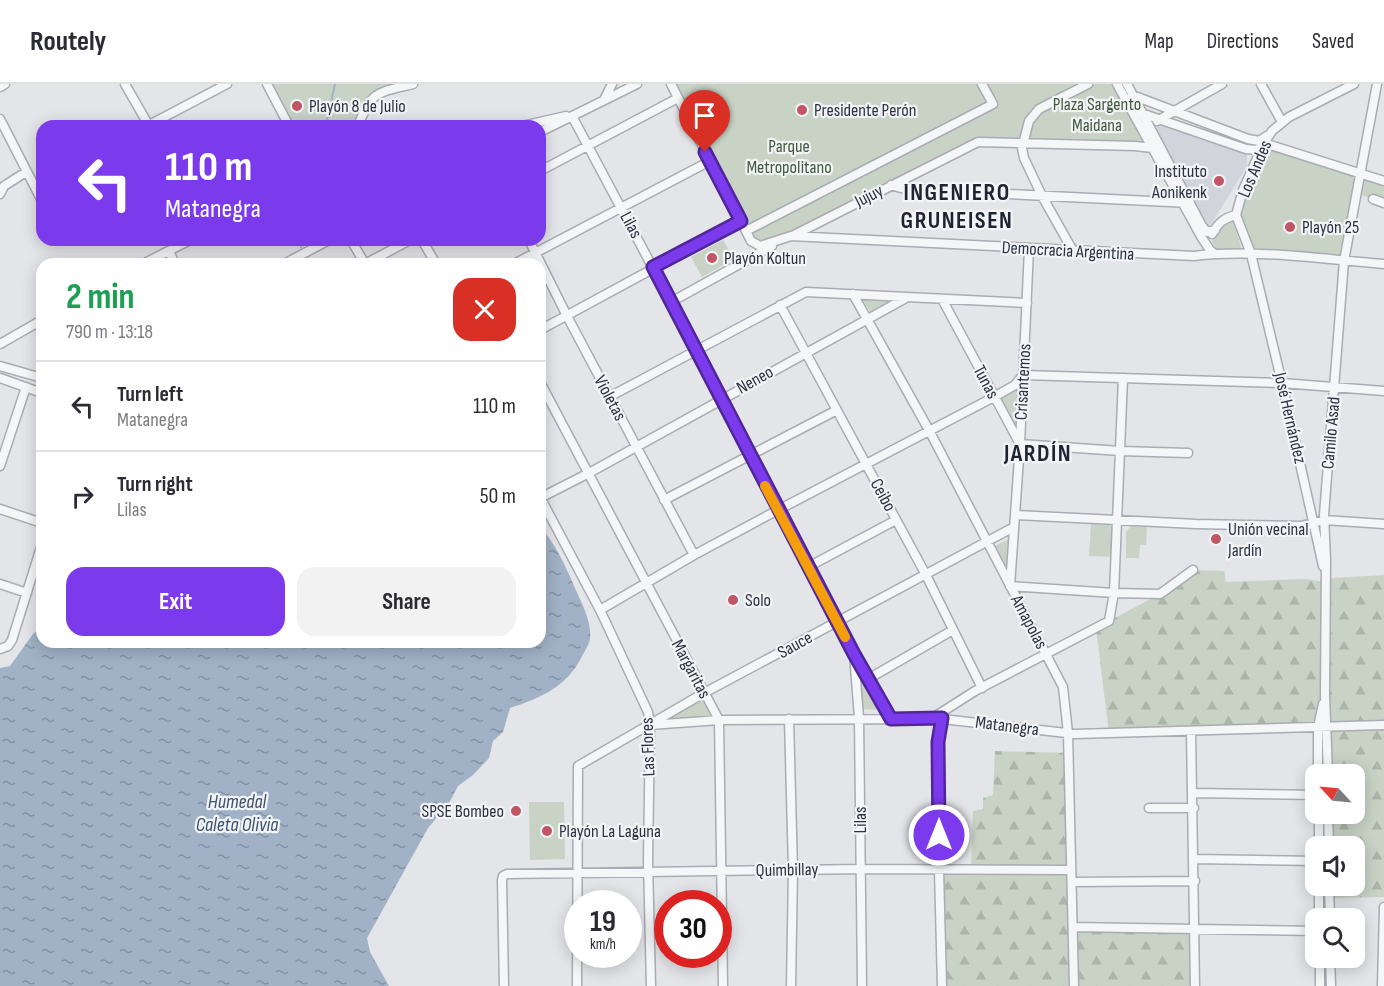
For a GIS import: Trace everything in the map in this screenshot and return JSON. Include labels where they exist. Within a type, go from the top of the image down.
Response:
[{"type":"street","points":[[0,87],[5,84]]},
{"type":"street","points":[[125,84],[146,120]]},
{"type":"street","points":[[160,120],[227,84]]},
{"type":"street","points":[[267,84],[286,120]]},
{"type":"street","points":[[361,120],[368,104],[378,93],[413,84]]},
{"type":"street","points":[[603,101],[612,84]]},
{"type":"street","points":[[546,129],[637,84]]},
{"type":"street","points":[[671,84],[754,244],[759,246],[791,236]]},
{"type":"street","points":[[746,231],[993,104],[982,84]]},
{"type":"street","points":[[1073,251],[1024,158],[1022,143],[1029,121],[1040,109],[1088,84]]},
{"type":"street","points":[[1117,84],[1147,138],[1157,149]]},
{"type":"street","points":[[1127,84],[1149,125],[1157,149],[1207,245],[1215,254]]},
{"type":"street","points":[[1147,138],[1145,129],[1149,125],[1222,84]]},
{"type":"street","points":[[1261,84],[1282,122]]},
{"type":"street","name":"Los Andes","points":[[1251,254],[1236,215],[1243,190],[1270,134],[1282,122],[1354,84]]},
{"type":"street","points":[[1372,112],[1377,84]]},
{"type":"street","points":[[1372,112],[1384,84]]},
{"type":"street","points":[[1132,95],[1248,139],[1259,141],[1270,134]]},
{"type":"street","points":[[546,168],[678,98]]},
{"type":"street","points":[[1129,105],[1143,114],[1246,149],[1253,155],[1260,151]]},
{"type":"street","name":"Camilo Asad","points":[[1319,764],[1325,695],[1324,520],[1344,261],[1372,112]]},
{"type":"street","points":[[546,120],[573,116]]},
{"type":"street","name":"Lilas","points":[[573,116],[808,567],[891,719]]},
{"type":"street","points":[[0,119],[36,190]]},
{"type":"street","points":[[1248,139],[1260,151],[1360,173],[1384,182]]},
{"type":"street","name":"Jujuy","points":[[671,302],[791,236],[978,142],[1135,146],[1157,149]]},
{"type":"street","points":[[526,258],[710,161]]},
{"type":"street","points":[[0,194],[4,186],[26,172]]},
{"type":"street","points":[[891,185],[901,188],[948,191],[1186,202]]},
{"type":"street","points":[[1373,199],[1384,203]]},
{"type":"street","points":[[1186,202],[1204,230],[1209,233],[1215,230]]},
{"type":"street","points":[[1194,256],[1200,254],[1225,218],[1236,215]]},
{"type":"street","points":[[546,327],[741,221]]},
{"type":"street","name":"Democracia Argentina","points":[[791,236],[1194,256],[1251,254],[1384,264]]},
{"type":"street","points":[[155,258],[179,246]]},
{"type":"street","points":[[295,258],[318,246]]},
{"type":"street","points":[[376,258],[399,246]]},
{"type":"street","name":"Violetas","points":[[532,246],[538,258]]},
{"type":"street","name":"Crisantemos","points":[[1010,586],[1024,375],[1029,249]]},
{"type":"street","points":[[169,251],[172,258]]},
{"type":"street","name":"José Hernández","points":[[1251,254],[1326,582]]},
{"type":"street","name":"Violetas","points":[[546,273],[694,555]]},
{"type":"street","points":[[609,397],[806,292],[1027,303]]},
{"type":"street","name":"Amapolas","points":[[853,294],[930,432],[1063,687],[1068,733],[1074,986]]},
{"type":"street","name":"Neneo","points":[[546,495],[907,297]]},
{"type":"street","name":"Tunas","points":[[942,299],[1020,444]]},
{"type":"street","name":"Ceibo","points":[[780,305],[926,575],[982,688]]},
{"type":"street","points":[[0,344],[36,323]]},
{"type":"street","points":[[0,366],[36,376]]},
{"type":"street","points":[[600,610],[694,555],[994,397],[1015,385],[1024,375],[1282,383],[1384,391]]},
{"type":"street","points":[[0,378],[36,391]]},
{"type":"street","points":[[930,719],[982,688],[1109,621],[1114,593],[1123,378]]},
{"type":"street","points":[[0,466],[26,387]]},
{"type":"street","name":"Margaritas","points":[[546,393],[719,720],[723,986]]},
{"type":"street","points":[[664,500],[837,410]]},
{"type":"street","points":[[1020,444],[1188,453]]},
{"type":"street","points":[[0,509],[36,520]]},
{"type":"street","name":"Las Flores","points":[[546,509],[600,610],[648,712],[650,725],[648,872],[651,986]]},
{"type":"street","points":[[1015,515],[1117,521],[1301,526],[1324,520],[1384,524]]},
{"type":"street","points":[[808,567],[896,520]]},
{"type":"street","name":"Sauce","points":[[577,873],[578,766],[704,693],[1014,526]]},
{"type":"street","points":[[0,649],[11,642],[36,564]]},
{"type":"street","points":[[1010,586],[1160,594],[1194,570]]},
{"type":"street","points":[[0,584],[27,593]]},
{"type":"street","points":[[868,679],[953,630]]},
{"type":"street","name":"Lilas","points":[[854,654],[859,718],[862,986]]},
{"type":"street","points":[[942,718],[938,742],[942,986]]},
{"type":"street","name":"Matanegra","points":[[650,725],[719,720],[942,718],[1068,733],[1384,724]]},
{"type":"street","points":[[789,719],[793,870],[791,986]]},
{"type":"street","name":"Camilo Asad","points":[[1322,727],[1327,764]]},
{"type":"street","points":[[1191,730],[1195,986]]},
{"type":"street","points":[[1193,794],[1305,795]]},
{"type":"street","points":[[1149,808],[1194,808]]},
{"type":"street","points":[[1194,859],[1305,861]]},
{"type":"street","name":"Quimbillay","points":[[504,986],[503,876],[507,874],[860,869],[1071,870]]},
{"type":"street","points":[[577,873],[577,986]]},
{"type":"street","points":[[1072,882],[1195,881]]},
{"type":"street","points":[[1382,986],[1384,907]]},
{"type":"street","points":[[1072,927],[1305,932]]},
{"type":"street","points":[[1320,968],[1320,986]]},
{"type":"street","points":[[1330,968],[1330,986]]},
{"type":"shaded area","points":[[1159,125],[1245,153],[1247,156],[1247,166],[1210,226],[1206,226],[1166,148],[1164,149],[1156,129]]},
{"type":"green space","points":[[267,84],[413,84],[378,93],[362,120],[286,120]]},
{"type":"green space","name":"Parque Metropolitano","points":[[671,84],[1117,84],[1152,149],[978,142],[791,236],[754,244]]},
{"type":"green space","points":[[1264,143],[1384,182],[1384,203],[1357,193],[1344,261],[1251,254],[1237,215]]},
{"type":"green space","points":[[1233,221],[1241,247],[1238,252],[1218,251],[1212,242],[1222,226]]},
{"type":"green space","name":"Playón Koltun","points":[[723,240],[734,259],[702,277],[691,257]]},
{"type":"green space","points":[[861,297],[896,299],[871,313]]},
{"type":"green space","points":[[1020,384],[1017,432],[998,399]]},
{"type":"green space","points":[[1091,524],[1110,525],[1115,530],[1114,557],[1089,556]]},
{"type":"green space","points":[[1131,526],[1147,527],[1146,545],[1140,545],[1139,558],[1126,558],[1126,532]]},
{"type":"green space","points":[[1009,539],[1007,569],[995,546]]},
{"type":"green space","points":[[1193,570],[1224,571],[1226,582],[1305,579],[1326,582],[1332,578],[1384,575],[1384,897],[1329,898],[1329,896],[1365,896],[1365,836],[1329,836],[1328,824],[1365,824],[1365,764],[1328,764],[1327,727],[1109,733],[1096,628],[1160,594]]},
{"type":"green space","points":[[859,669],[882,710],[862,709]]},
{"type":"green space","points":[[701,698],[712,719],[659,723]]},
{"type":"green space","points":[[995,751],[1068,753],[1073,927],[1195,929],[1195,986],[942,986],[939,870],[971,870],[973,811],[983,809],[983,798],[993,795]]},
{"type":"green space","name":"Playón La Laguna","points":[[529,802],[564,802],[565,859],[530,860]]},
{"type":"water","name":"Humedal Caleta Olivia","points":[[546,534],[559,554],[583,605],[590,632],[586,650],[561,683],[543,695],[510,708],[503,732],[493,741],[489,758],[473,775],[458,786],[449,803],[428,828],[367,938],[370,952],[389,986],[0,986],[0,668],[10,666],[36,631],[36,648],[546,648]]},
{"type":"waterway","points":[[331,102],[335,84]]},
{"type":"waterway","points":[[327,120],[329,111]]},
{"type":"slow traffic","points":[[765,486],[845,637]]},
{"type":"place","name":"Playón 8 de Julio","points":[[297,106]]},
{"type":"place","name":"Presidente Perón","points":[[802,110]]},
{"type":"place","name":"Instituto Aonikenk","points":[[1219,181]]},
{"type":"place","name":"Playón 25","points":[[1290,227]]},
{"type":"place","name":"Playón Koltun","points":[[712,258]]},
{"type":"place","name":"Unión vecinal Jardín","points":[[1216,539]]},
{"type":"place","name":"Solo","points":[[733,600]]},
{"type":"place","name":"SPSE Bombeo","points":[[516,811]]},
{"type":"place","name":"Playón La Laguna","points":[[547,831]]},
{"type":"district","name":"INGENIERO GRUNEISEN","points":[[957,206]]},
{"type":"district","name":"JARDÍN","points":[[1038,453]]},
{"type":"route","points":[[705,152],[741,221],[653,267],[778,510],[891,719],[942,718],[938,742],[939,835]]},
{"type":"park label","name":"Plaza Sargento Maidana","points":[[1097,114]]}]
